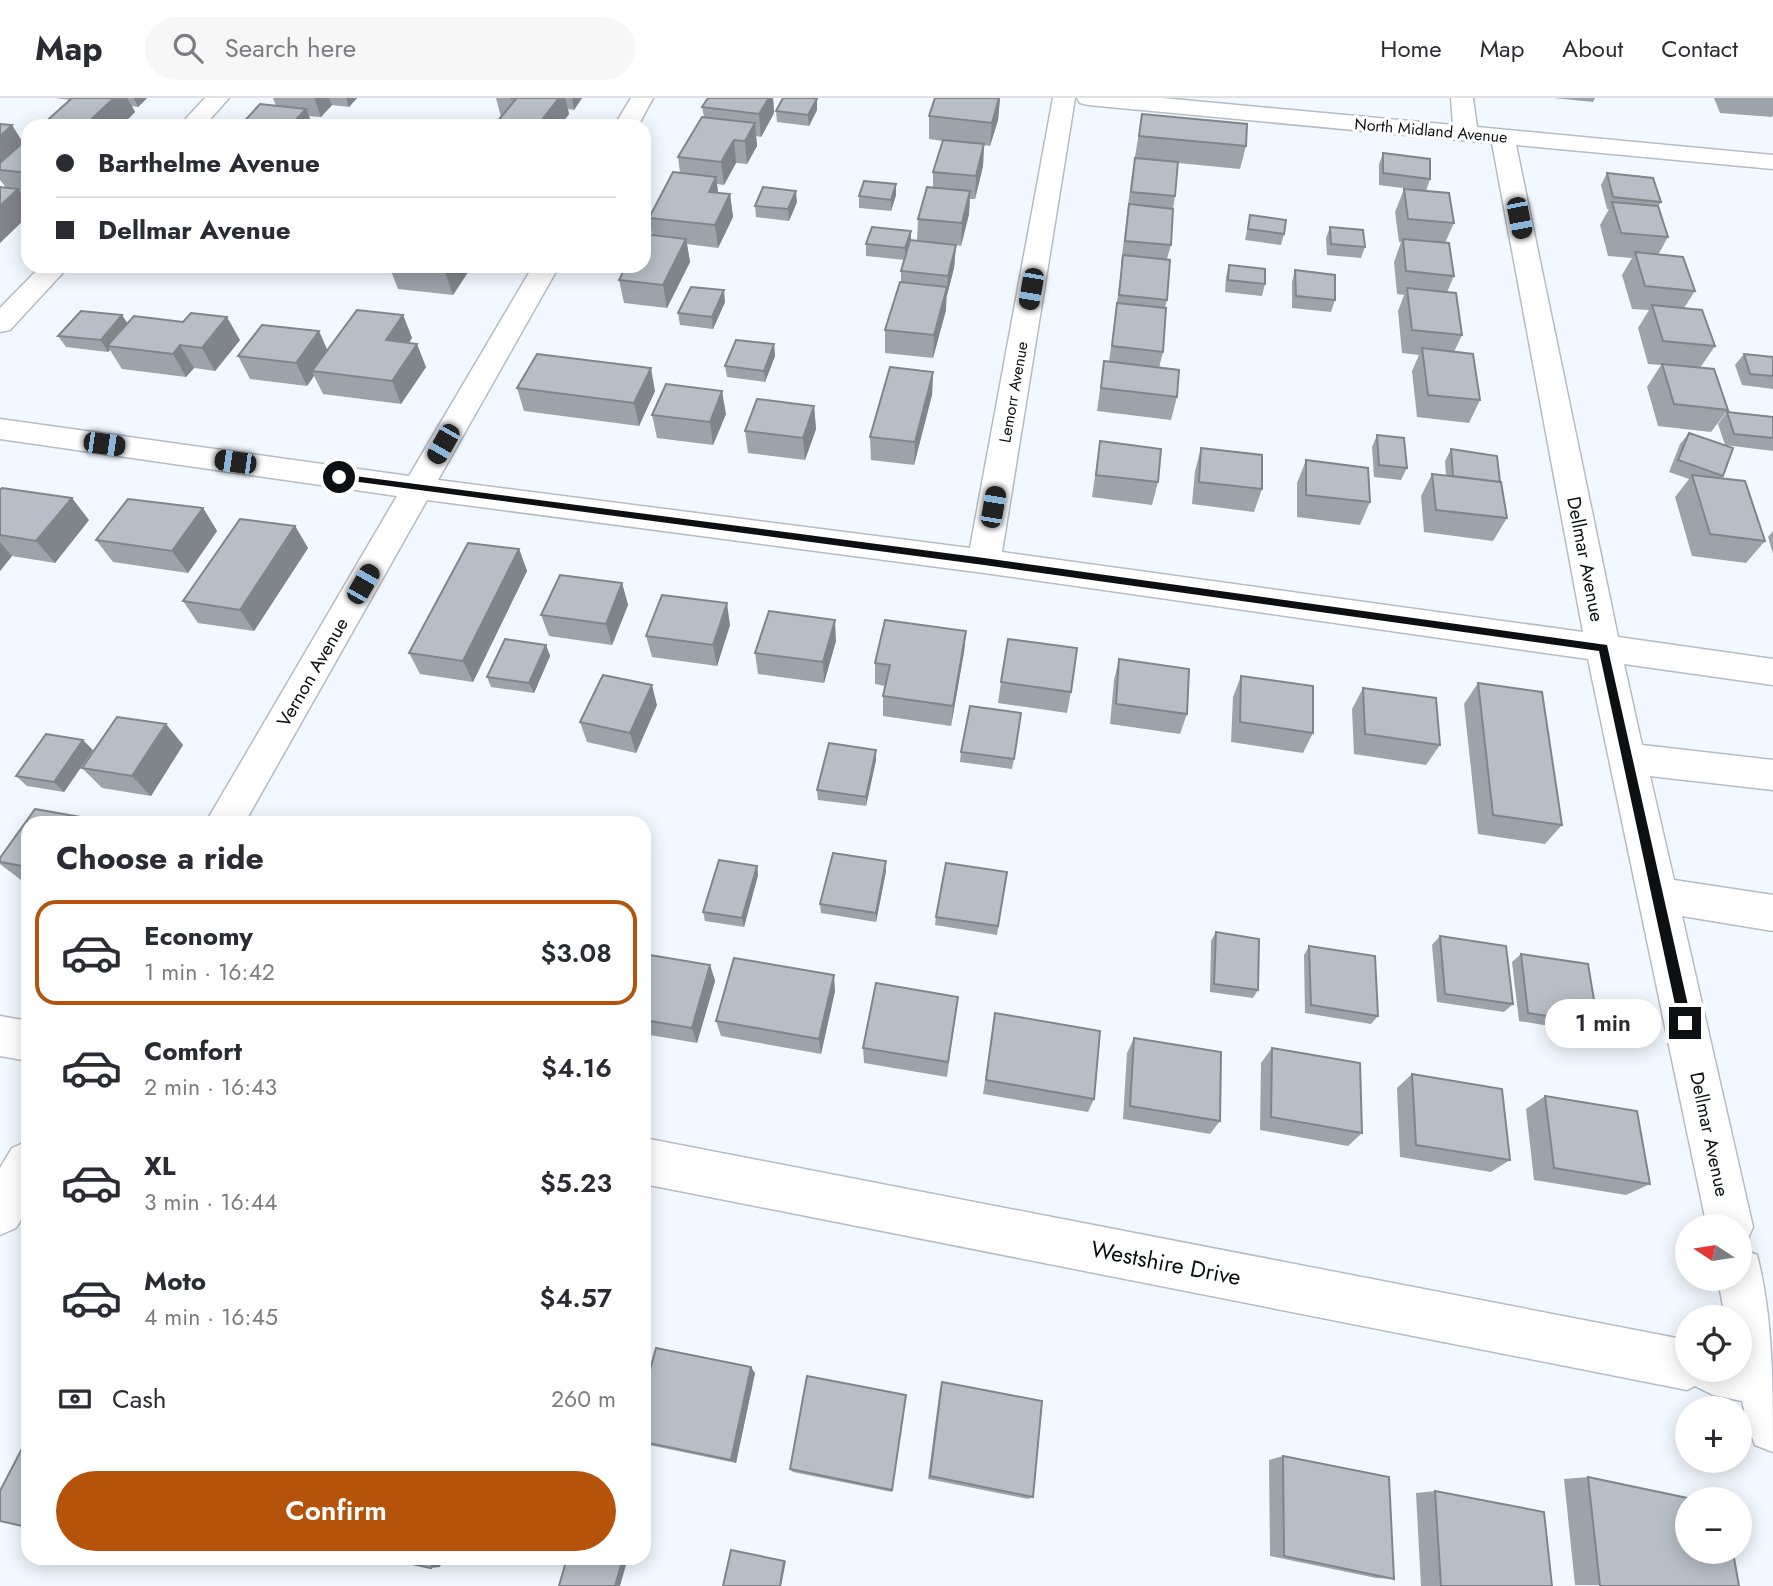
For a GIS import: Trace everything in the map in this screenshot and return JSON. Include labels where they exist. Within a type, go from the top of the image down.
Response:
[{"type":"street","points":[[198,119],[218,98]]},
{"type":"street","points":[[630,119],[642,98]]},
{"type":"street","name":"Lemorr Avenue","points":[[984,561],[1063,98]]},
{"type":"street","points":[[1462,98],[1466,133]]},
{"type":"street","name":"North Midland Avenue","points":[[1100,99],[1773,162]]},
{"type":"street","name":"Dellmar Avenue","points":[[1503,137],[1603,648],[1727,1214]]},
{"type":"street","points":[[0,324],[49,273]]},
{"type":"street","name":"Vernon Avenue","points":[[228,816],[542,273]]},
{"type":"street","points":[[0,429],[418,488],[984,561],[1773,672]]},
{"type":"street","points":[[1628,758],[1773,775]]},
{"type":"street","points":[[1658,895],[1773,913]]},
{"type":"street","points":[[0,1036],[21,1040]]},
{"type":"street","name":"Westshire Drive","points":[[651,1162],[1675,1363]]},
{"type":"street","points":[[0,1212],[21,1176]]},
{"type":"street","points":[[1745,1292],[1768,1381],[1773,1427]]},
{"type":"building","points":[[72,98],[114,98],[92,119],[49,119]]},
{"type":"building","points":[[510,98],[559,98],[542,119],[499,119],[516,99]]},
{"type":"building","points":[[708,98],[769,98],[759,114],[702,107]]},
{"type":"building","points":[[783,98],[817,99],[808,115],[776,111]]},
{"type":"building","points":[[935,98],[999,98],[992,123],[929,116]]},
{"type":"building","points":[[260,104],[306,109],[297,119],[246,119]]},
{"type":"building","points":[[1142,114],[1247,124],[1246,146],[1139,136]]},
{"type":"building","points":[[702,117],[755,123],[745,141],[734,140],[721,162],[678,157]]},
{"type":"building","points":[[0,124],[12,125],[0,136]]},
{"type":"building","points":[[943,140],[984,144],[976,176],[933,172]]},
{"type":"building","points":[[21,144],[21,172],[0,170],[0,163]]},
{"type":"building","points":[[1383,153],[1430,159],[1430,179],[1383,173]]},
{"type":"building","points":[[1135,158],[1178,162],[1175,196],[1131,192]]},
{"type":"building","points":[[673,172],[716,177],[709,192],[730,194],[715,225],[651,218]]},
{"type":"building","points":[[1607,173],[1653,178],[1661,202],[1613,197]]},
{"type":"building","points":[[864,181],[896,184],[891,200],[859,196]]},
{"type":"building","points":[[0,187],[18,189],[0,206]]},
{"type":"building","points":[[763,187],[796,191],[788,209],[755,206]]},
{"type":"building","points":[[927,187],[970,191],[962,223],[918,219]]},
{"type":"building","points":[[1404,189],[1449,193],[1454,223],[1408,219]]},
{"type":"building","points":[[1612,202],[1658,206],[1668,237],[1621,233]]},
{"type":"building","points":[[1129,204],[1173,209],[1171,245],[1125,241]]},
{"type":"building","points":[[1250,215],[1286,220],[1284,234],[1248,229]]},
{"type":"building","points":[[872,227],[911,231],[905,248],[866,244]]},
{"type":"building","points":[[1330,227],[1363,230],[1365,247],[1331,244]]},
{"type":"building","points":[[651,235],[686,239],[663,285],[619,280],[622,273],[651,273]]},
{"type":"building","points":[[1403,239],[1449,243],[1454,276],[1406,271]]},
{"type":"building","points":[[910,240],[956,245],[948,276],[901,271]]},
{"type":"building","points":[[1635,252],[1683,257],[1695,291],[1645,286]]},
{"type":"building","points":[[1123,255],[1170,260],[1167,300],[1119,295]]},
{"type":"building","points":[[1229,265],[1265,269],[1265,284],[1228,280]]},
{"type":"building","points":[[1295,270],[1335,275],[1335,300],[1296,296]]},
{"type":"building","points":[[900,282],[947,287],[934,335],[885,330]]},
{"type":"building","points":[[691,287],[724,290],[712,317],[678,313]]},
{"type":"building","points":[[1407,288],[1456,293],[1462,335],[1412,330]]},
{"type":"building","points":[[1117,303],[1166,308],[1163,352],[1112,346]]},
{"type":"building","points":[[1652,305],[1702,310],[1715,346],[1663,341]]},
{"type":"building","points":[[357,310],[403,315],[386,340],[417,344],[392,381],[312,371]]},
{"type":"building","points":[[81,311],[122,315],[101,340],[58,336]]},
{"type":"building","points":[[191,313],[227,317],[202,348],[180,345],[173,354],[107,346],[134,316],[183,322]]},
{"type":"building","points":[[262,325],[319,331],[296,363],[238,356]]},
{"type":"building","points":[[736,340],[774,344],[764,371],[725,366]]},
{"type":"building","points":[[1422,348],[1473,354],[1480,400],[1428,395]]},
{"type":"building","points":[[537,354],[651,368],[634,403],[517,388]]},
{"type":"building","points":[[1744,354],[1773,357],[1773,376],[1750,374]]},
{"type":"building","points":[[1104,361],[1179,370],[1177,397],[1101,388]]},
{"type":"building","points":[[1662,364],[1714,369],[1728,410],[1674,404]]},
{"type":"building","points":[[890,367],[933,372],[915,442],[870,437]]},
{"type":"building","points":[[666,384],[722,391],[710,422],[652,415]]},
{"type":"building","points":[[757,399],[814,406],[803,438],[745,431]]},
{"type":"building","points":[[1727,412],[1773,417],[1773,438],[1734,434]]},
{"type":"building","points":[[1689,433],[1733,448],[1723,476],[1678,460]]},
{"type":"building","points":[[1377,435],[1404,438],[1407,468],[1379,465]]},
{"type":"building","points":[[1100,441],[1161,449],[1158,482],[1096,475]]},
{"type":"building","points":[[1201,448],[1262,455],[1262,489],[1199,482]]},
{"type":"building","points":[[1451,449],[1497,456],[1500,482],[1453,476]]},
{"type":"building","points":[[1306,460],[1368,468],[1370,502],[1306,495]]},
{"type":"building","points":[[1432,474],[1501,482],[1507,518],[1436,510]]},
{"type":"building","points":[[1692,475],[1745,481],[1765,541],[1710,534]]},
{"type":"building","points":[[2,488],[72,498],[36,541],[0,535]]},
{"type":"building","points":[[128,499],[203,508],[172,551],[96,540]]},
{"type":"building","points":[[240,519],[295,526],[240,610],[183,601]]},
{"type":"building","points":[[468,543],[519,549],[463,661],[409,653]]},
{"type":"building","points":[[560,575],[622,583],[606,624],[541,615]]},
{"type":"building","points":[[662,595],[727,603],[713,645],[646,636]]},
{"type":"building","points":[[769,611],[835,620],[823,662],[755,653]]},
{"type":"building","points":[[885,620],[966,631],[953,706],[883,696],[890,665],[875,663]]},
{"type":"building","points":[[505,639],[546,645],[529,683],[487,677]]},
{"type":"building","points":[[1008,639],[1077,648],[1071,692],[1001,682]]},
{"type":"building","points":[[1119,659],[1189,669],[1187,714],[1116,704]]},
{"type":"building","points":[[603,675],[652,685],[630,733],[580,722]]},
{"type":"building","points":[[1241,676],[1313,686],[1313,733],[1240,722]]},
{"type":"building","points":[[1478,683],[1542,692],[1562,825],[1493,815]]},
{"type":"building","points":[[1363,688],[1436,698],[1440,745],[1365,734]]},
{"type":"building","points":[[970,706],[1021,713],[1014,759],[961,752]]},
{"type":"building","points":[[117,717],[166,724],[132,776],[82,768]]},
{"type":"building","points":[[46,734],[83,740],[54,782],[16,776]]},
{"type":"building","points":[[829,743],[876,750],[866,797],[817,790]]},
{"type":"building","points":[[35,809],[75,816],[30,816]]},
{"type":"building","points":[[21,829],[21,866],[0,862],[0,858]]},
{"type":"building","points":[[833,853],[886,861],[876,913],[820,904]]},
{"type":"building","points":[[719,860],[757,866],[742,918],[703,912]]},
{"type":"building","points":[[946,863],[1007,872],[998,926],[936,917]]},
{"type":"building","points":[[1216,932],[1259,939],[1258,990],[1214,984]]},
{"type":"building","points":[[1440,936],[1506,946],[1513,1004],[1445,994]]},
{"type":"building","points":[[1309,946],[1375,956],[1378,1016],[1311,1005]]},
{"type":"building","points":[[1521,954],[1588,964],[1598,1024],[1528,1013]]},
{"type":"building","points":[[651,955],[710,965],[692,1028],[651,1021]]},
{"type":"building","points":[[734,958],[834,975],[819,1039],[716,1021]]},
{"type":"building","points":[[876,983],[958,997],[948,1062],[863,1048]]},
{"type":"building","points":[[995,1013],[1100,1031],[1094,1099],[986,1080]]},
{"type":"building","points":[[1134,1038],[1221,1052],[1220,1121],[1130,1106]]},
{"type":"building","points":[[1272,1048],[1360,1063],[1362,1133],[1271,1117]]},
{"type":"building","points":[[1412,1074],[1502,1089],[1510,1160],[1416,1145]]},
{"type":"building","points":[[1545,1096],[1637,1111],[1650,1184],[1554,1168]]},
{"type":"building","points":[[656,1348],[751,1367],[731,1460],[651,1443],[651,1366]]},
{"type":"building","points":[[807,1376],[906,1395],[892,1490],[790,1469]]},
{"type":"building","points":[[942,1382],[1042,1401],[1033,1497],[930,1476]]},
{"type":"building","points":[[21,1450],[21,1526],[0,1521],[0,1491]]},
{"type":"building","points":[[1283,1456],[1389,1477],[1394,1579],[1284,1556]]},
{"type":"building","points":[[1588,1477],[1675,1495],[1675,1564],[1735,1564],[1739,1586],[1600,1586]]},
{"type":"building","points":[[1435,1491],[1544,1512],[1552,1586],[1441,1586]]},
{"type":"building","points":[[731,1550],[784,1561],[780,1586],[723,1586]]},
{"type":"building","points":[[565,1565],[621,1565],[615,1586],[559,1586]]},
{"type":"route","points":[[339,477],[984,561],[1603,648],[1685,1023]]}]
